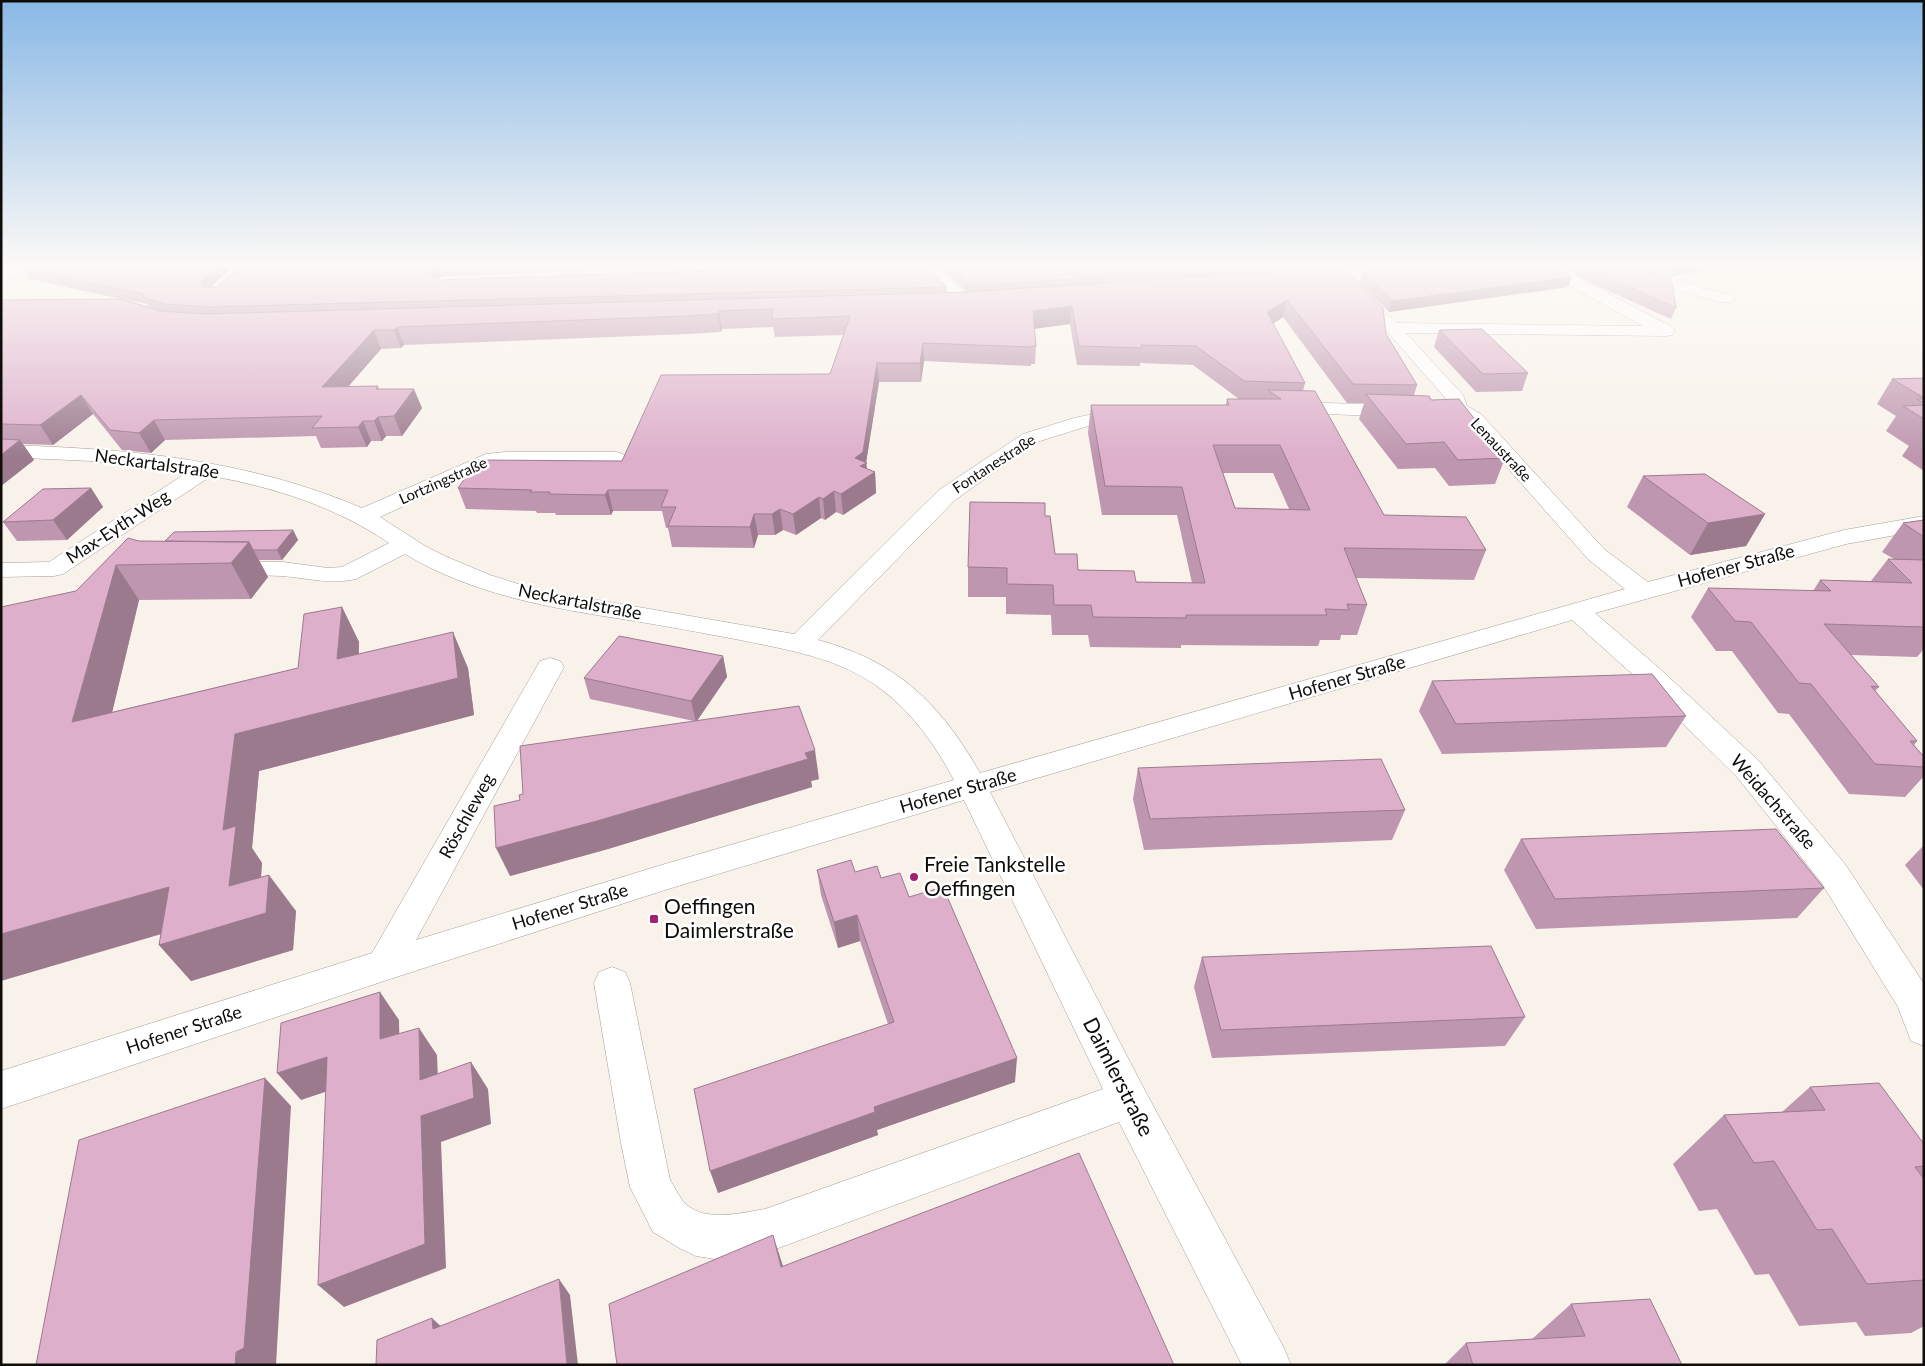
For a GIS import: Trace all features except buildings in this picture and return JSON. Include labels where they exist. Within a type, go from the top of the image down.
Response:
[{"type":"street","name":"Lenaustraße","points":[[1395,330],[1456,398],[1458,405],[1456,408],[1474,418],[1596,554],[1644,591]]},
{"type":"street","points":[[1552,330],[1666,331],[1664,330]]},
{"type":"street","points":[[1269,407],[1443,413],[1456,408]]},
{"type":"street","name":"Fontanestraße","points":[[800,643],[947,495],[1030,438],[1081,422],[1149,409]]},
{"type":"street","name":"Neckartalstraße","points":[[1,451],[56,452],[193,465],[293,488],[362,516],[423,554],[470,576],[541,598],[685,621],[800,643],[842,656],[874,672],[913,699],[949,744],[972,786]]},
{"type":"street","name":"Lortzingstraße","points":[[362,516],[486,460],[505,458],[616,458]]},
{"type":"street","name":"Max-Eyth-Weg","points":[[1,570],[54,569],[207,468]]},
{"type":"street","name":"Hofener Straße","points":[[1,1090],[384,965],[665,877],[972,786],[1644,591],[1844,537],[1924,523]]},
{"type":"street","points":[[208,568],[283,569],[328,575],[347,574],[406,544]]},
{"type":"street","name":"Weidachstraße","points":[[1577,611],[1649,674],[1748,770],[1833,872],[1920,1010]]},
{"type":"street","name":"Röschleweg","points":[[384,965],[550,667]]},
{"type":"street","name":"Daimlerstraße","points":[[972,786],[1128,1099],[1267,1365]]},
{"type":"street","points":[[612,983],[641,1143],[651,1186],[668,1217],[696,1234],[722,1238],[764,1231],[832,1208],[1128,1099]]},
{"type":"place","name":"Freie Tankstelle Oeffingen","points":[[914,877]]},
{"type":"place","name":"Oeffingen Daimlerstraße","points":[[654,919]]}]
